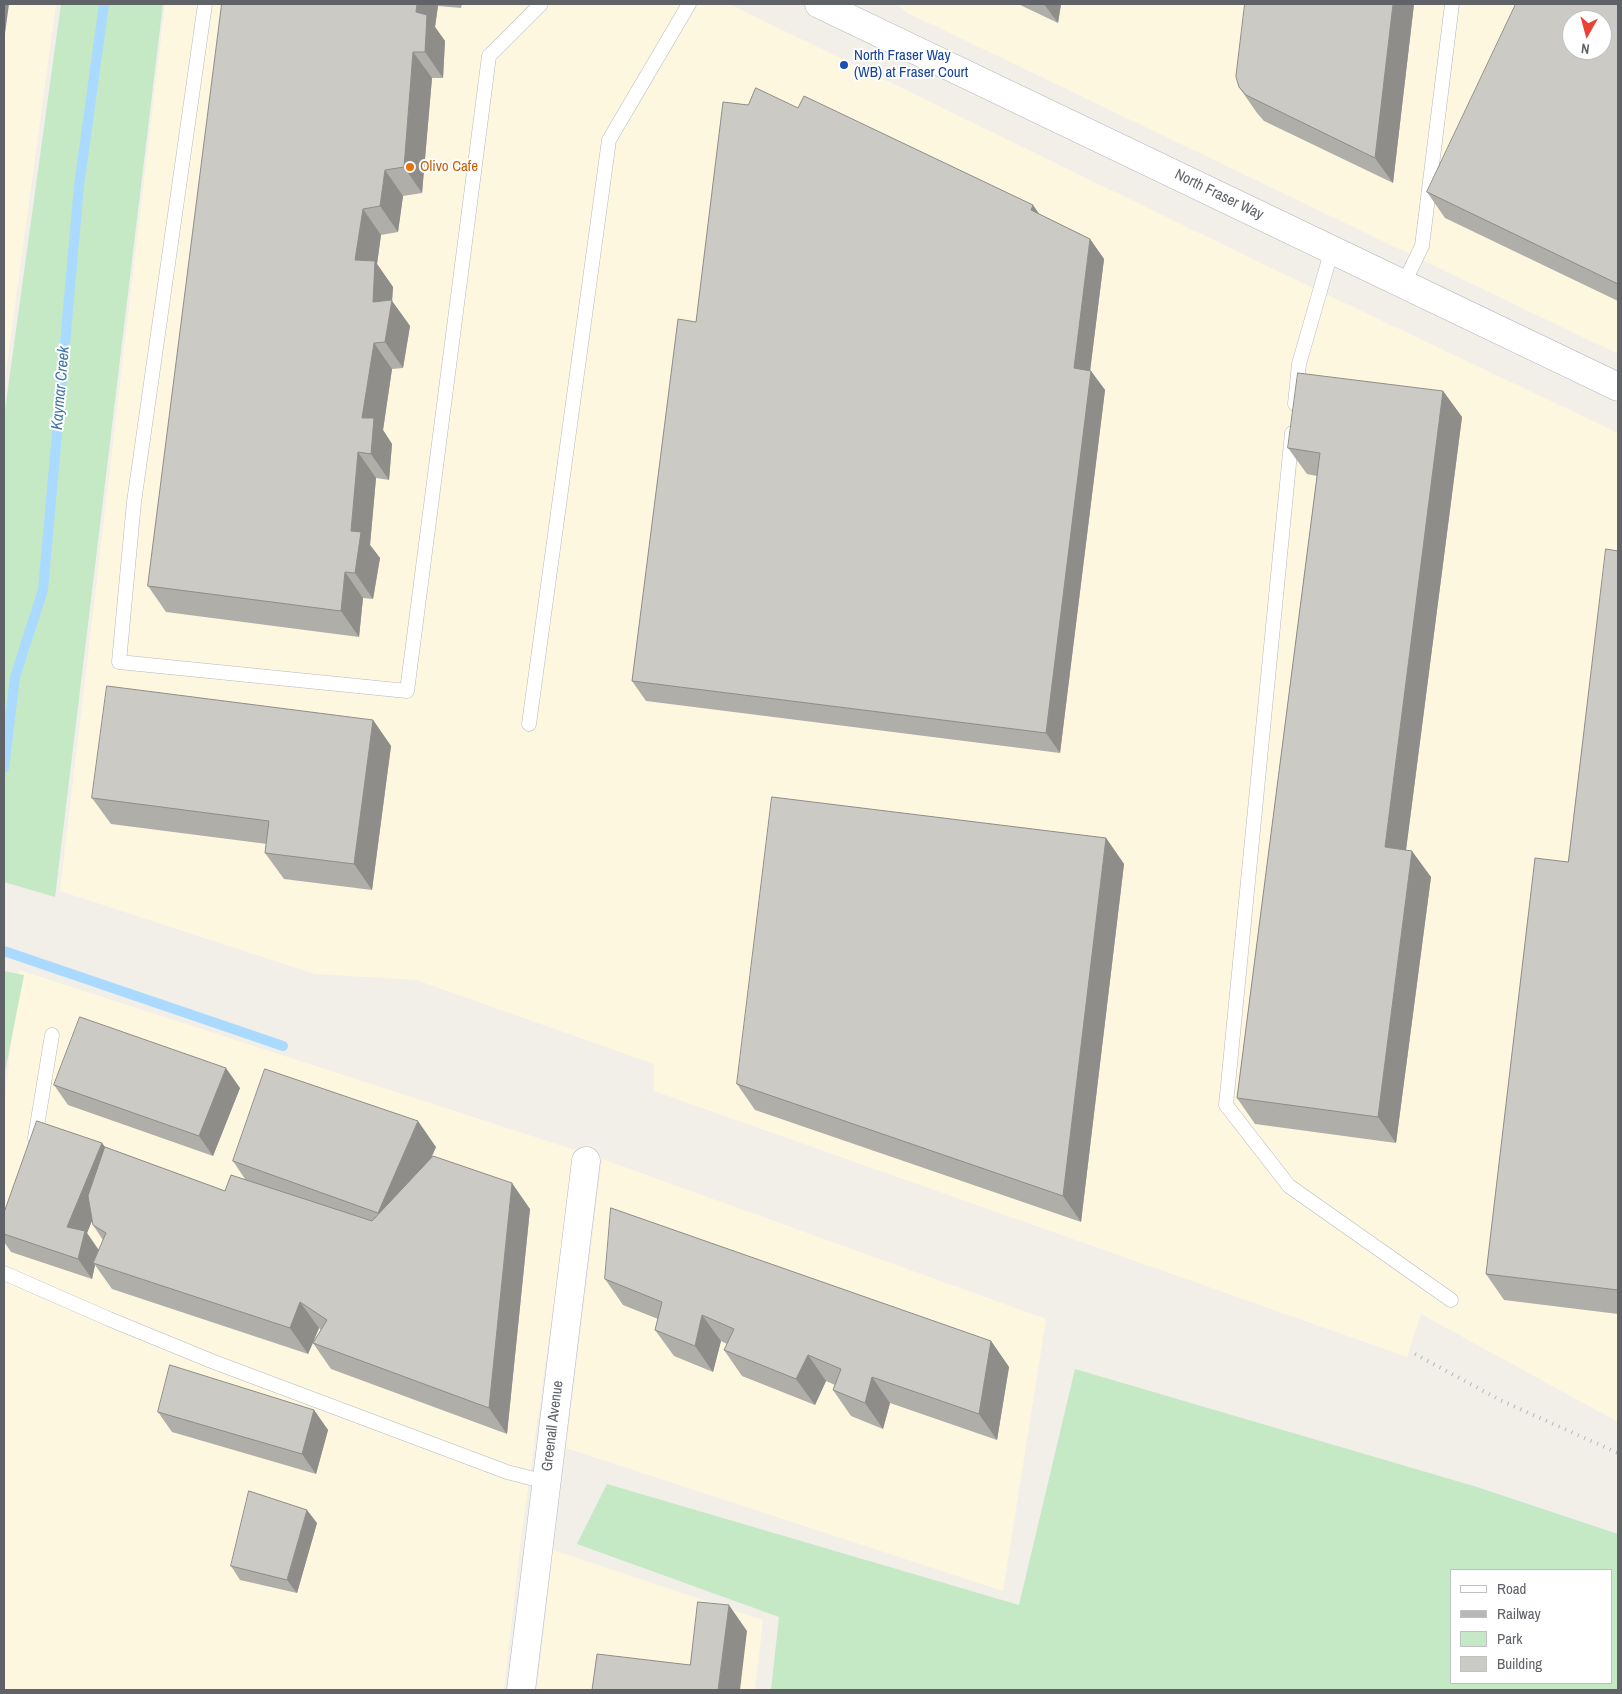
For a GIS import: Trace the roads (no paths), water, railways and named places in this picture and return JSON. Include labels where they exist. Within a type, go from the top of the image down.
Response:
[{"type":"street","name":"North Fraser Way","points":[[819,4],[1618,388]]},
{"type":"street","name":"Greenall Avenue","points":[[521,1690],[586,1161]]},
{"type":"lane","points":[[205,4],[134,502],[119,662],[407,691],[489,56],[541,4]]},
{"type":"lane","points":[[530,724],[608,140],[689,4]]},
{"type":"lane","points":[[1403,285],[1422,246],[1452,4]]},
{"type":"lane","points":[[1332,249],[1299,364],[1226,1105],[1289,1186],[1452,1300]]},
{"type":"lane","points":[[33,1149],[52,1035]]},
{"type":"lane","points":[[4,1274],[223,1365],[507,1472],[546,1482]]},
{"type":"waterway","name":"Kaymar Creek","points":[[4,768],[15,677],[43,590],[79,186],[104,4]]},
{"type":"waterway","points":[[4,951],[283,1046]]},
{"type":"railway","points":[[1415,1354],[1500,1400],[1618,1453]]},
{"type":"place","name":"North Fraser Way (WB) at Fraser Court","points":[[844,65]]},
{"type":"place","name":"Olivo Cafe","points":[[410,167]]}]
